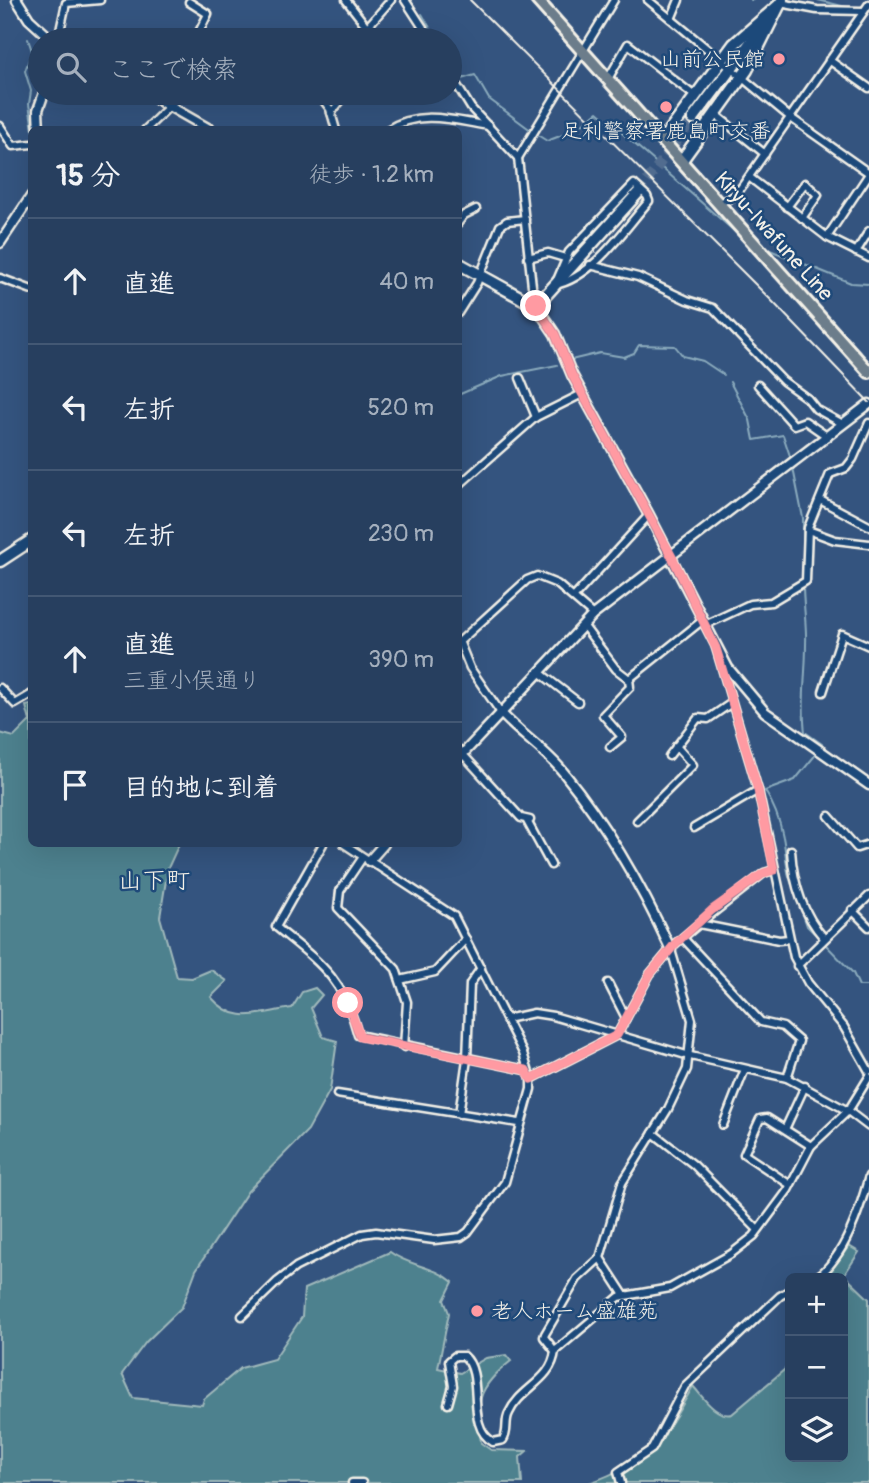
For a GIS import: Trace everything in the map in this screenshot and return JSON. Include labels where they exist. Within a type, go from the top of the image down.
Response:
[{"type":"main road","name":"Kiryu-Iwafune Line","points":[[537,0],[869,372]]},
{"type":"main road","points":[[663,140],[722,61],[760,18],[781,2]]},
{"type":"main road","points":[[693,120],[781,2]]},
{"type":"main road","points":[[682,160],[742,77],[781,2]]},
{"type":"main road","points":[[462,265],[536,306],[638,193]]},
{"type":"main road","points":[[0,561],[28,543]]},
{"type":"street","points":[[17,0],[29,19],[39,28]]},
{"type":"street","points":[[61,28],[66,3],[100,0]]},
{"type":"street","points":[[346,0],[367,27],[391,0]]},
{"type":"street","points":[[405,0],[423,28]]},
{"type":"street","points":[[518,158],[614,0]]},
{"type":"street","points":[[648,0],[791,118],[869,173],[827,237]]},
{"type":"street","points":[[671,19],[679,0]]},
{"type":"street","points":[[189,2],[208,14],[201,28]]},
{"type":"street","points":[[781,2],[817,10],[867,8]]},
{"type":"street","points":[[720,203],[736,195],[867,8]]},
{"type":"street","points":[[608,79],[628,44],[696,97]]},
{"type":"street","points":[[829,60],[869,88]]},
{"type":"street","points":[[462,93],[471,108],[491,126],[518,158],[532,286]]},
{"type":"street","points":[[38,126],[40,105]]},
{"type":"street","points":[[326,105],[335,126]]},
{"type":"street","points":[[331,113],[337,105]]},
{"type":"street","points":[[149,126],[169,106],[204,126]]},
{"type":"street","points":[[715,114],[765,155]]},
{"type":"street","points":[[394,126],[400,122],[430,117],[491,126]]},
{"type":"street","points":[[0,126],[15,147],[28,145]]},
{"type":"street","points":[[749,177],[827,237],[869,258]]},
{"type":"street","points":[[787,206],[805,183],[818,195],[802,218]]},
{"type":"street","points":[[634,184],[648,196],[649,201],[590,265],[575,278],[555,285],[565,258],[634,184]]},
{"type":"street","points":[[1,240],[28,201]]},
{"type":"street","points":[[462,218],[476,209]]},
{"type":"street","points":[[462,306],[480,275],[500,226],[507,221],[525,219]]},
{"type":"street","points":[[856,252],[869,232]]},
{"type":"street","points":[[528,258],[548,253],[565,258]]},
{"type":"street","points":[[590,265],[650,281],[687,300],[713,308],[783,381],[808,399],[816,409],[844,424]]},
{"type":"street","points":[[0,278],[28,288]]},
{"type":"street","points":[[536,306],[555,334],[582,394],[672,557],[716,648],[743,688],[765,712],[869,785]]},
{"type":"street","points":[[520,378],[536,417]]},
{"type":"street","points":[[758,385],[794,425],[805,421],[828,437]]},
{"type":"street","points":[[462,482],[536,417],[582,394]]},
{"type":"street","points":[[462,752],[593,615],[868,408]]},
{"type":"street","points":[[629,679],[704,623],[750,604],[771,602],[806,582],[808,530],[830,474],[846,468],[866,441],[869,422]]},
{"type":"street","points":[[820,500],[869,526]]},
{"type":"street","points":[[575,597],[649,515]]},
{"type":"street","points":[[808,530],[835,540],[869,544]]},
{"type":"street","points":[[462,638],[527,580],[537,576],[557,584],[593,615]]},
{"type":"street","points":[[583,625],[616,669],[629,679],[630,687],[603,715],[622,737],[610,747]]},
{"type":"street","points":[[823,692],[842,634],[869,646]]},
{"type":"street","points":[[462,648],[470,668],[501,713],[548,755],[583,798],[626,862],[671,950],[692,1020],[690,1055],[681,1086],[622,1183],[600,1258],[577,1279],[545,1334],[544,1337],[555,1351]]},
{"type":"street","points":[[716,648],[730,704],[758,790],[797,966],[844,1027],[869,1071]]},
{"type":"street","points":[[539,672],[578,702]]},
{"type":"street","points":[[0,688],[15,704],[28,696]]},
{"type":"street","points":[[669,755],[698,718],[708,719],[730,704]]},
{"type":"street","points":[[637,821],[693,765],[676,746]]},
{"type":"street","points":[[462,756],[505,802],[529,820],[551,864]]},
{"type":"street","points":[[694,828],[758,790]]},
{"type":"street","points":[[829,816],[857,848],[869,844]]},
{"type":"street","points":[[321,847],[276,927],[330,971],[348,1003],[360,1037],[526,1070]]},
{"type":"street","points":[[242,1316],[296,1267],[362,1234],[434,1240],[465,1235],[505,1182],[519,1124],[531,1089],[531,1079],[526,1070],[523,1053],[466,939],[447,909],[348,847]]},
{"type":"street","points":[[380,847],[366,859],[337,896],[338,908],[389,959],[400,980],[408,1013],[404,1047]]},
{"type":"street","points":[[791,850],[793,880],[809,921],[824,938]]},
{"type":"street","points":[[531,1079],[617,1035],[650,974],[682,938],[764,873],[774,870]]},
{"type":"street","points":[[797,966],[869,896]]},
{"type":"street","points":[[852,910],[869,927]]},
{"type":"street","points":[[699,924],[779,940],[789,939]]},
{"type":"street","points":[[682,938],[765,1026],[783,1027],[799,1041],[787,1078]]},
{"type":"street","points":[[400,980],[435,972],[466,939]]},
{"type":"street","points":[[459,1114],[467,1059],[470,984],[481,968]]},
{"type":"street","points":[[608,983],[626,1018]]},
{"type":"street","points":[[506,1019],[534,1013],[787,1078],[848,1111],[869,1127]]},
{"type":"street","points":[[723,1125],[745,1069]]},
{"type":"street","points":[[448,1404],[453,1386],[449,1361],[455,1356],[464,1356],[472,1368],[474,1394],[483,1432],[493,1442],[503,1440],[506,1436],[508,1415],[524,1392],[538,1383],[547,1371],[553,1362],[555,1351],[624,1295],[658,1292],[683,1282],[731,1254],[755,1234],[811,1146],[848,1111],[869,1077]]},
{"type":"street","points":[[786,1127],[805,1086]]},
{"type":"street","points":[[337,1094],[519,1124]]},
{"type":"street","points":[[789,1184],[744,1154],[762,1118],[786,1127],[811,1146]]},
{"type":"street","points":[[653,1133],[694,1165],[757,1228]]},
{"type":"street","points":[[820,1273],[836,1255],[869,1176]]},
{"type":"street","points":[[600,1258],[624,1295]]},
{"type":"street","points":[[621,1483],[618,1472],[643,1458],[658,1441],[685,1386],[785,1293]]},
{"type":"street","points":[[352,1483],[362,1483]]},
{"type":"green space","points":[[28,723],[28,847],[178,847],[168,868],[160,917],[177,977],[192,978],[211,970],[227,981],[211,997],[229,1012],[239,1015],[292,1008],[302,992],[315,988],[322,995],[311,1008],[323,1037],[337,1041],[330,1090],[308,1130],[248,1191],[196,1270],[182,1307],[146,1342],[122,1374],[133,1398],[202,1405],[204,1399],[241,1368],[274,1359],[302,1317],[304,1289],[390,1252],[405,1261],[438,1272],[453,1282],[444,1300],[449,1313],[438,1368],[460,1373],[486,1358],[506,1355],[511,1361],[491,1379],[481,1396],[479,1429],[481,1443],[491,1450],[527,1451],[520,1457],[522,1483],[0,1483],[0,733],[14,737]]},
{"type":"green space","points":[[849,1246],[859,1252],[845,1273],[830,1273]]},
{"type":"green space","points":[[848,1279],[869,1299],[869,1483],[589,1483],[626,1467],[652,1447],[673,1421],[693,1386],[715,1410],[732,1414],[785,1369],[785,1462],[848,1462]]},
{"type":"waterway","points":[[818,0],[850,8]]},
{"type":"waterway","points":[[422,14],[430,28]]},
{"type":"waterway","points":[[28,62],[25,71],[28,81]]},
{"type":"waterway","points":[[462,79],[475,75],[489,99],[532,131]]},
{"type":"waterway","points":[[29,105],[32,126]]},
{"type":"waterway","points":[[536,134],[547,141],[573,131],[598,112],[742,238]]},
{"type":"waterway","points":[[765,248],[851,283],[869,284]]},
{"type":"waterway","points":[[571,360],[600,353],[624,357],[634,353],[639,345],[675,346],[683,356],[703,361],[724,375]]},
{"type":"waterway","points":[[462,393],[502,376],[557,365]]},
{"type":"waterway","points":[[730,382],[750,420],[754,440],[783,435],[791,459]]},
{"type":"waterway","points":[[793,468],[803,518],[803,572]]},
{"type":"waterway","points":[[803,585],[806,638],[805,732],[822,744],[820,748]]},
{"type":"waterway","points":[[795,891],[788,871],[780,825],[765,791],[795,780],[817,753]]},
{"type":"waterway","points":[[798,900],[807,926],[820,939]]},
{"type":"waterway","points":[[824,943],[853,973],[859,986],[869,986]]},
{"type":"tunnel","points":[[638,193],[693,119]]},
{"type":"railway","points":[[470,0],[771,300],[869,402]]},
{"type":"place","name":"山前公民館","points":[[779,59]]},
{"type":"place","name":"足利警察署鹿島町交番","points":[[666,107]]},
{"type":"place","name":"老人ホーム盛雄苑","points":[[477,1311]]},
{"type":"district","name":"山下町","points":[[154,880]]},
{"type":"route","points":[[348,1003],[360,1037],[526,1070],[531,1079],[617,1035],[650,974],[675,944],[712,910],[764,873],[774,870],[771,844],[758,790],[730,704],[716,648],[672,557],[572,375],[555,334],[536,306]]}]
